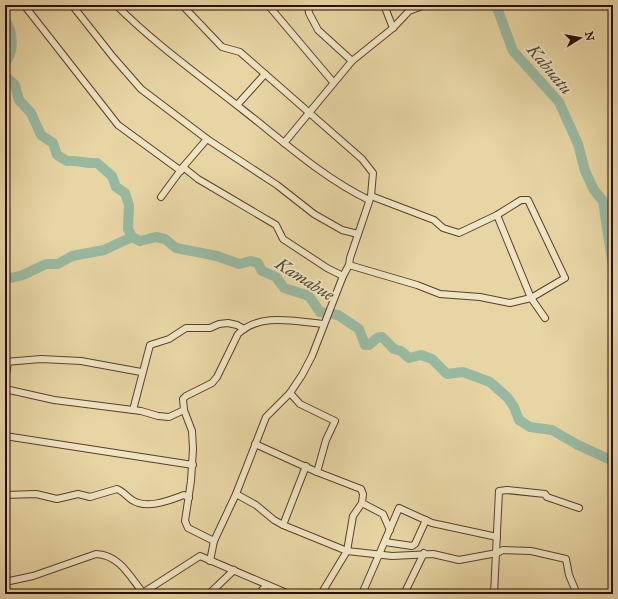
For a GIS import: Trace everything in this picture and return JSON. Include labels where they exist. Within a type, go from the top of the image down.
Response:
[{"type":"street","points":[[24,5],[118,125],[182,169],[276,225],[283,239],[314,260],[343,276]]},
{"type":"street","points":[[72,5],[113,57],[141,89],[207,139],[277,185],[314,214],[342,230],[358,234]]},
{"type":"street","points":[[116,5],[142,31],[284,143],[344,187],[370,198],[434,220],[443,228],[459,233],[497,215],[521,200],[528,200],[565,275],[564,280],[531,298],[510,303],[480,297],[440,294],[417,285],[349,265]]},
{"type":"street","points":[[182,5],[222,47],[236,50],[362,159],[371,169],[373,177],[370,198],[349,265],[343,276],[312,356],[290,393],[266,417],[236,494],[214,541],[210,560]]},
{"type":"street","points":[[268,5],[333,82]]},
{"type":"street","points":[[308,5],[309,13],[318,30],[352,61]]},
{"type":"street","points":[[384,5],[393,28]]},
{"type":"street","points":[[284,143],[333,82],[352,61],[393,28],[409,11],[425,5]]},
{"type":"street","points":[[236,105],[265,74]]},
{"type":"street","points":[[161,197],[207,139]]},
{"type":"street","points":[[497,215],[531,298],[545,318]]},
{"type":"street","points":[[214,541],[188,528],[186,524],[185,516],[193,465],[192,431],[184,410],[183,399],[189,394],[212,382],[217,377],[238,334],[244,329],[269,321],[291,320],[324,324]]},
{"type":"street","points":[[133,410],[141,372],[150,345],[169,339],[186,328],[210,328],[219,324],[228,323],[237,325],[244,329]]},
{"type":"street","points":[[5,382],[7,362],[41,359],[81,361],[141,372]]},
{"type":"street","points":[[5,389],[54,400],[133,410],[169,417],[184,410]]},
{"type":"street","points":[[290,393],[300,404],[335,421],[326,440],[317,472]]},
{"type":"street","points":[[5,436],[193,465]]},
{"type":"street","points":[[255,444],[317,472],[361,489],[363,494],[362,503],[353,516],[347,551],[321,594]]},
{"type":"street","points":[[283,525],[306,466]]},
{"type":"street","points":[[5,495],[36,494],[57,499],[78,494],[90,497],[117,489],[134,501],[140,503],[163,502],[184,495],[189,498]]},
{"type":"street","points":[[494,594],[499,491],[507,490],[545,494],[547,497],[579,508]]},
{"type":"street","points":[[236,494],[256,505],[274,520],[283,525],[347,551],[378,553],[392,556],[424,553],[459,560],[503,550],[531,551],[566,559],[569,575],[577,594]]},
{"type":"street","points":[[362,503],[383,514],[390,530]]},
{"type":"street","points":[[362,594],[378,553],[385,542],[399,508],[426,520],[497,537]]},
{"type":"street","points":[[385,542],[412,546],[415,544],[426,520]]},
{"type":"street","points":[[404,594],[424,553]]},
{"type":"street","points":[[5,582],[33,576],[96,554],[105,554],[115,559],[143,593],[197,557],[201,556],[289,594]]},
{"type":"street","points":[[210,594],[234,570]]},
{"type":"street","points":[[258,594],[267,584]]},
{"type":"waterway","name":"Kabuatu","points":[[496,5],[513,51],[559,102],[578,144],[585,171],[594,190],[603,201],[613,267]]},
{"type":"waterway","name":"Kamabue","points":[[5,20],[8,24],[12,41],[12,47],[5,62]]},
{"type":"waterway","name":"Kamabue","points":[[5,76],[15,85],[19,100],[31,113],[41,135],[53,143],[57,155],[67,161],[97,163],[112,176],[116,187],[125,193],[129,205],[128,229],[132,237],[140,241],[156,237],[165,239],[176,248],[217,256],[239,264],[251,261],[258,263],[262,271],[276,277],[284,288],[309,296],[320,312],[338,315],[359,329],[365,345],[369,345],[377,338],[382,337],[394,349],[401,351],[409,358],[421,355],[432,359],[447,374],[463,372],[490,382],[508,398],[514,407],[519,420],[530,427],[552,430],[578,445],[613,461]]},
{"type":"waterway","points":[[5,276],[11,278],[23,275],[46,264],[58,264],[72,256],[104,250],[132,237]]}]
